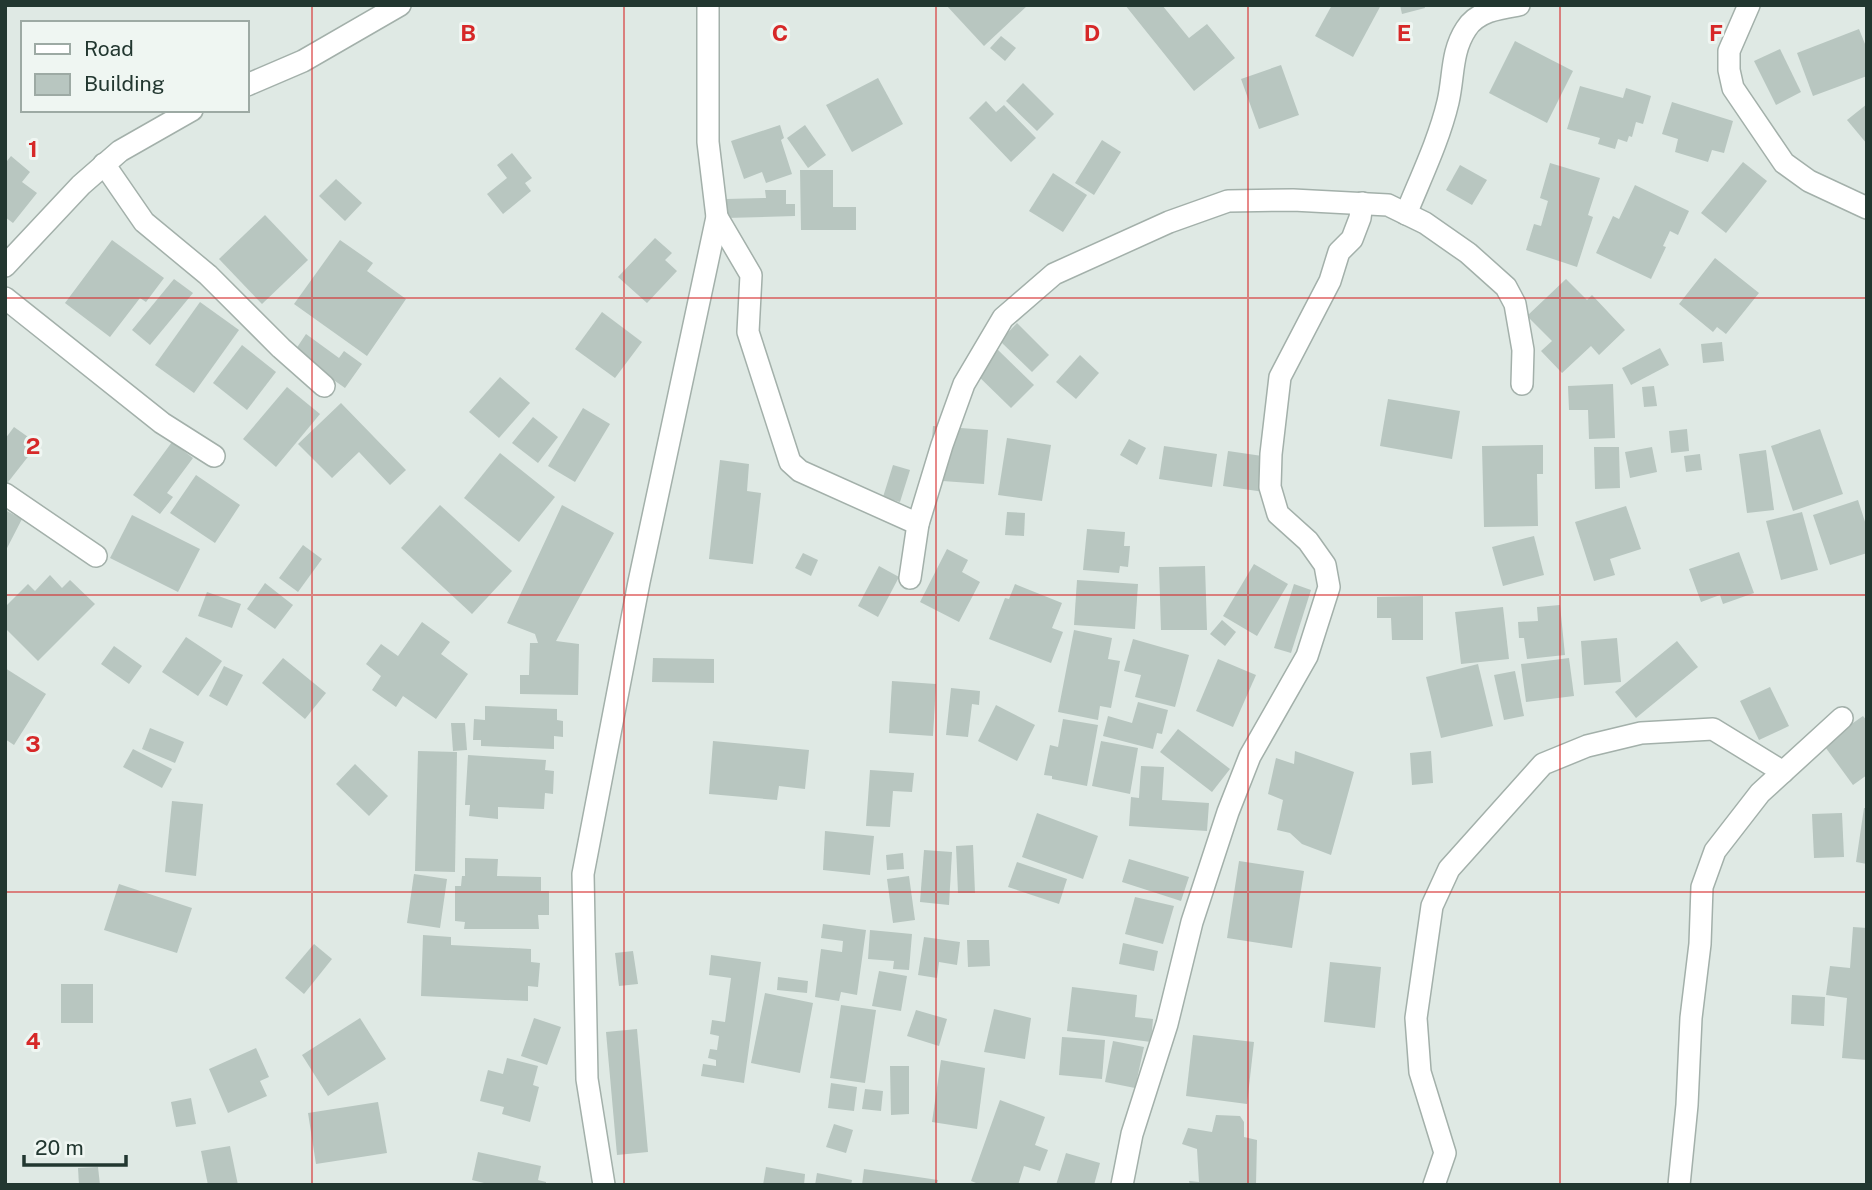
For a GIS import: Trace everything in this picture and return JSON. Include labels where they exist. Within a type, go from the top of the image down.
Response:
[{"type":"street","points":[[248,85],[303,61],[400,5]]},
{"type":"street","points":[[604,1185],[587,1079],[583,874],[639,582],[717,217],[708,142],[708,5]]},
{"type":"street","points":[[1406,214],[1434,144],[1448,101],[1454,55],[1467,27],[1481,15],[1519,5]]},
{"type":"street","points":[[1749,5],[1729,51],[1728,70],[1733,88],[1784,163],[1809,181],[1865,205]]},
{"type":"street","points":[[5,266],[81,184],[104,164],[120,151],[188,112]]},
{"type":"street","points":[[104,164],[144,222],[208,275],[281,348],[324,386]]},
{"type":"street","points":[[910,578],[918,524],[942,445],[964,384],[1003,318],[1054,274],[1169,222],[1228,201],[1293,200],[1388,205],[1425,223],[1468,253],[1506,287],[1515,304],[1523,350],[1522,384]]},
{"type":"street","points":[[1122,1185],[1132,1134],[1167,1024],[1192,922],[1228,813],[1250,757],[1307,656],[1329,587],[1325,565],[1308,541],[1278,514],[1270,487],[1271,454],[1280,377],[1330,281],[1339,252],[1352,239],[1362,204]]},
{"type":"street","points":[[717,217],[751,275],[748,332],[790,463],[800,471],[918,524]]},
{"type":"street","points":[[5,298],[162,423],[214,456]]},
{"type":"street","points":[[5,494],[96,556]]},
{"type":"street","points":[[1679,1185],[1687,1105],[1691,1018],[1700,944],[1702,887],[1720,843],[1760,793],[1842,718]]},
{"type":"street","points":[[1434,1185],[1445,1153],[1420,1072],[1416,1018],[1432,906],[1449,869],[1543,764],[1587,746],[1641,733],[1713,729],[1783,772]]},
{"type":"building","points":[[946,5],[1028,5],[984,46]]},
{"type":"building","points":[[1125,5],[1162,5],[1189,38],[1207,24],[1235,58],[1194,91]]},
{"type":"building","points":[[1332,5],[1381,5],[1353,57],[1315,36]]},
{"type":"building","points":[[1400,5],[1424,5],[1425,8],[1402,14]]},
{"type":"building","points":[[1859,29],[1867,49],[1867,76],[1813,96],[1797,53]]},
{"type":"building","points":[[1001,36],[1016,48],[1005,61],[990,48]]},
{"type":"building","points":[[1515,41],[1573,71],[1547,123],[1489,93]]},
{"type":"building","points":[[1780,49],[1801,92],[1776,105],[1754,61]]},
{"type":"building","points":[[1281,65],[1299,115],[1259,129],[1241,79]]},
{"type":"building","points":[[878,78],[903,124],[852,152],[826,105]]},
{"type":"building","points":[[1023,83],[1054,114],[1037,131],[1006,101]]},
{"type":"building","points":[[1580,86],[1623,98],[1626,88],[1651,96],[1643,124],[1636,122],[1632,137],[1629,136],[1627,142],[1618,139],[1615,149],[1598,144],[1600,138],[1567,129]]},
{"type":"building","points":[[986,101],[996,112],[1004,105],[1036,138],[1011,162],[969,118]]},
{"type":"building","points":[[1672,102],[1733,121],[1724,153],[1712,150],[1708,162],[1675,152],[1678,139],[1662,134]]},
{"type":"building","points":[[1867,104],[1867,144],[1847,120]]},
{"type":"building","points":[[780,125],[784,138],[781,140],[792,174],[766,183],[762,172],[744,179],[731,141]]},
{"type":"building","points":[[805,125],[826,155],[808,168],[787,138]]},
{"type":"building","points":[[1102,140],[1121,152],[1094,195],[1075,183]]},
{"type":"building","points":[[512,153],[532,178],[525,183],[531,191],[503,214],[487,194],[507,178],[497,165]]},
{"type":"building","points":[[11,156],[30,172],[22,182],[37,193],[13,223],[5,217],[5,159],[7,161]]},
{"type":"building","points":[[1743,162],[1767,181],[1726,233],[1701,213]]},
{"type":"building","points":[[1550,163],[1600,178],[1588,215],[1593,217],[1577,267],[1526,250],[1534,224],[1541,226],[1548,201],[1540,198]]},
{"type":"building","points":[[1460,165],[1487,180],[1472,205],[1446,190]]},
{"type":"building","points":[[800,170],[833,170],[833,207],[856,207],[856,230],[801,230]]},
{"type":"building","points":[[1053,173],[1087,195],[1063,232],[1029,211]]},
{"type":"building","points":[[336,179],[362,203],[345,221],[319,196]]},
{"type":"building","points":[[1635,185],[1689,211],[1678,235],[1670,231],[1663,246],[1666,247],[1651,279],[1596,253],[1613,216],[1619,219]]},
{"type":"building","points":[[765,190],[786,190],[786,204],[795,204],[795,216],[726,218],[726,199],[766,198]]},
{"type":"building","points":[[265,215],[308,260],[262,304],[219,259]]},
{"type":"building","points":[[655,238],[672,253],[665,260],[677,271],[647,303],[618,277]]},
{"type":"building","points":[[112,240],[164,278],[146,302],[140,298],[110,337],[65,303]]},
{"type":"building","points":[[340,240],[373,263],[367,271],[406,299],[367,356],[294,304]]},
{"type":"building","points":[[1715,258],[1759,293],[1726,334],[1717,327],[1713,332],[1679,304]]},
{"type":"building","points":[[174,279],[193,293],[150,345],[132,330]]},
{"type":"building","points":[[1566,279],[1587,300],[1592,295],[1625,330],[1599,355],[1591,346],[1562,373],[1541,351],[1552,341],[1527,316]]},
{"type":"building","points":[[200,302],[239,330],[194,393],[155,365]]},
{"type":"building","points":[[602,312],[642,342],[615,378],[575,349]]},
{"type":"building","points":[[1017,323],[1049,355],[1032,372],[1000,341]]},
{"type":"building","points":[[306,334],[339,358],[344,351],[362,364],[345,388],[294,352]]},
{"type":"building","points":[[1722,342],[1724,361],[1703,363],[1701,344]]},
{"type":"building","points":[[242,345],[276,372],[247,410],[213,383]]},
{"type":"building","points":[[995,347],[1034,385],[1011,408],[972,370]]},
{"type":"building","points":[[1660,348],[1669,365],[1631,385],[1622,368]]},
{"type":"building","points":[[1080,355],[1099,373],[1076,399],[1056,382]]},
{"type":"building","points":[[500,377],[530,403],[499,438],[469,412]]},
{"type":"building","points":[[1613,384],[1615,438],[1589,439],[1588,410],[1569,410],[1568,386]]},
{"type":"building","points":[[1654,386],[1657,406],[1644,407],[1642,387]]},
{"type":"building","points":[[287,387],[320,414],[276,467],[243,439]]},
{"type":"building","points":[[1388,399],[1460,411],[1452,459],[1380,446]]},
{"type":"building","points":[[341,403],[406,470],[390,485],[359,452],[332,478],[298,444]]},
{"type":"building","points":[[583,408],[610,424],[575,482],[548,466]]},
{"type":"building","points":[[533,417],[558,437],[538,463],[512,443]]},
{"type":"building","points":[[933,426],[988,430],[984,484],[929,480]]},
{"type":"building","points":[[14,427],[38,444],[5,486],[5,439]]},
{"type":"building","points":[[1687,429],[1689,451],[1671,453],[1669,431]]},
{"type":"building","points":[[1820,429],[1843,494],[1793,511],[1771,446]]},
{"type":"building","points":[[1007,438],[1051,445],[1042,501],[998,495]]},
{"type":"building","points":[[1129,439],[1146,448],[1137,465],[1120,455]]},
{"type":"building","points":[[172,442],[193,458],[167,493],[173,497],[160,514],[133,495]]},
{"type":"building","points":[[1543,445],[1543,474],[1537,474],[1538,526],[1484,527],[1482,446]]},
{"type":"building","points":[[1164,446],[1217,454],[1212,487],[1159,479]]},
{"type":"building","points":[[1594,447],[1619,447],[1620,488],[1595,489]]},
{"type":"building","points":[[1652,447],[1657,472],[1630,478],[1625,452]]},
{"type":"building","points":[[1766,450],[1774,510],[1747,513],[1739,454]]},
{"type":"building","points":[[1228,451],[1269,457],[1264,492],[1223,486]]},
{"type":"building","points":[[500,453],[555,497],[519,542],[464,498]]},
{"type":"building","points":[[1700,454],[1702,470],[1686,472],[1684,456]]},
{"type":"building","points":[[720,460],[749,464],[747,491],[761,493],[753,564],[709,559]]},
{"type":"building","points":[[893,465],[910,470],[900,502],[883,497]]},
{"type":"building","points":[[196,475],[240,505],[215,543],[170,513]]},
{"type":"building","points":[[1858,500],[1867,528],[1867,553],[1830,565],[1813,515]]},
{"type":"building","points":[[440,505],[512,571],[472,614],[401,548]]},
{"type":"building","points":[[562,505],[614,533],[556,641],[579,644],[578,695],[520,694],[520,675],[529,675],[530,643],[538,643],[535,634],[507,623]]},
{"type":"building","points":[[1626,506],[1641,549],[1610,559],[1615,575],[1594,581],[1575,522]]},
{"type":"building","points":[[5,510],[22,519],[5,552]]},
{"type":"building","points":[[1007,512],[1025,513],[1024,536],[1005,535]]},
{"type":"building","points":[[1802,512],[1818,570],[1781,580],[1766,521]]},
{"type":"building","points":[[132,515],[200,549],[178,592],[110,558]]},
{"type":"building","points":[[1087,529],[1125,532],[1124,546],[1130,546],[1128,567],[1120,566],[1119,573],[1083,570]]},
{"type":"building","points":[[1534,536],[1544,575],[1503,586],[1492,547]]},
{"type":"building","points":[[303,545],[322,559],[298,592],[279,578]]},
{"type":"building","points":[[947,549],[968,560],[962,572],[980,582],[959,622],[920,602]]},
{"type":"building","points":[[1739,552],[1754,593],[1723,604],[1720,595],[1701,602],[1689,569]]},
{"type":"building","points":[[803,553],[818,560],[811,576],[795,568]]},
{"type":"building","points":[[1254,564],[1288,584],[1257,636],[1223,616]]},
{"type":"building","points":[[879,566],[899,577],[878,617],[858,606]]},
{"type":"building","points":[[1205,566],[1207,630],[1161,630],[1159,567]]},
{"type":"building","points":[[50,575],[62,588],[70,580],[95,604],[38,661],[5,628],[5,607],[28,584],[35,591]]},
{"type":"building","points":[[1077,580],[1138,584],[1135,629],[1074,625]]},
{"type":"building","points":[[265,583],[293,605],[275,629],[247,609]]},
{"type":"building","points":[[1015,584],[1062,603],[1052,628],[1063,632],[1051,663],[989,639],[1005,598],[1009,599]]},
{"type":"building","points":[[1294,584],[1311,590],[1291,653],[1274,648]]},
{"type":"building","points":[[207,592],[241,604],[232,628],[198,616]]},
{"type":"building","points":[[1423,596],[1423,640],[1392,640],[1391,618],[1377,618],[1377,597]]},
{"type":"building","points":[[1560,605],[1565,655],[1527,659],[1524,638],[1519,638],[1518,622],[1538,621],[1537,607]]},
{"type":"building","points":[[1503,607],[1509,659],[1461,664],[1455,612]]},
{"type":"building","points":[[1222,620],[1236,632],[1225,646],[1210,634]]},
{"type":"building","points":[[422,622],[450,642],[441,654],[468,674],[436,719],[403,696],[396,707],[372,690],[381,676],[366,664],[381,644],[398,656]]},
{"type":"building","points":[[1074,630],[1112,638],[1108,659],[1120,661],[1111,708],[1100,706],[1098,720],[1058,712]]},
{"type":"building","points":[[186,637],[222,661],[198,696],[162,672]]},
{"type":"building","points":[[1617,638],[1621,682],[1584,685],[1581,641]]},
{"type":"building","points":[[1133,639],[1189,655],[1175,707],[1135,697],[1141,675],[1124,671]]},
{"type":"building","points":[[1677,641],[1698,667],[1636,718],[1615,692]]},
{"type":"building","points":[[114,646],[142,666],[129,684],[101,664]]},
{"type":"building","points":[[283,658],[326,693],[305,719],[262,683]]},
{"type":"building","points":[[653,658],[714,659],[714,683],[652,682]]},
{"type":"building","points":[[1569,658],[1574,696],[1526,702],[1521,664]]},
{"type":"building","points":[[1218,659],[1256,675],[1233,727],[1196,711]]},
{"type":"building","points":[[1478,664],[1493,726],[1441,738],[1426,677]]},
{"type":"building","points":[[224,666],[243,675],[227,706],[209,696]]},
{"type":"building","points":[[5,668],[46,694],[14,745],[5,739]]},
{"type":"building","points":[[1515,671],[1524,716],[1504,720],[1494,675]]},
{"type":"building","points":[[892,681],[936,684],[933,736],[889,733]]},
{"type":"building","points":[[1770,687],[1789,726],[1759,740],[1740,701]]},
{"type":"building","points":[[951,688],[980,691],[979,705],[972,704],[968,737],[946,735]]},
{"type":"building","points":[[1138,702],[1168,710],[1162,734],[1157,733],[1153,749],[1103,736],[1108,716],[1132,723]]},
{"type":"building","points":[[996,705],[1035,725],[1017,761],[978,741]]},
{"type":"building","points":[[485,706],[557,709],[557,720],[563,721],[563,737],[554,736],[554,749],[481,746],[481,740],[473,740],[474,719],[485,720]]},
{"type":"building","points":[[1863,716],[1867,721],[1867,775],[1853,785],[1823,744]]},
{"type":"building","points":[[1063,719],[1098,725],[1087,786],[1044,775],[1050,745],[1058,747]]},
{"type":"building","points":[[451,723],[465,723],[467,750],[453,751]]},
{"type":"building","points":[[150,728],[184,742],[175,763],[142,749]]},
{"type":"building","points":[[1178,729],[1230,769],[1212,792],[1160,752]]},
{"type":"building","points":[[713,741],[809,750],[805,789],[779,786],[777,800],[709,794]]},
{"type":"building","points":[[1101,741],[1138,748],[1130,794],[1092,786]]},
{"type":"building","points":[[133,749],[172,769],[162,788],[123,767]]},
{"type":"building","points":[[418,751],[457,752],[455,872],[415,871]]},
{"type":"building","points":[[1295,751],[1354,772],[1331,855],[1302,844],[1290,833],[1277,830],[1283,800],[1268,794],[1276,758],[1294,764]]},
{"type":"building","points":[[1431,751],[1433,783],[1412,785],[1410,753]]},
{"type":"building","points":[[468,755],[546,760],[545,770],[554,771],[553,794],[545,793],[544,809],[498,807],[498,819],[469,816],[470,805],[465,805]]},
{"type":"building","points":[[355,764],[388,796],[369,816],[336,784]]},
{"type":"building","points":[[1141,766],[1164,767],[1162,800],[1209,803],[1207,831],[1129,826],[1131,797],[1139,798]]},
{"type":"building","points":[[870,770],[914,773],[912,792],[893,791],[890,827],[866,826]]},
{"type":"building","points":[[172,801],[203,804],[196,876],[165,872]]},
{"type":"building","points":[[1864,808],[1867,808],[1867,864],[1856,862]]},
{"type":"building","points":[[1037,813],[1098,836],[1083,879],[1022,857]]},
{"type":"building","points":[[1842,813],[1844,857],[1814,858],[1812,814]]},
{"type":"building","points":[[825,831],[874,836],[870,875],[823,870]]},
{"type":"building","points":[[973,845],[975,893],[958,893],[956,846]]},
{"type":"building","points":[[924,850],[952,852],[949,905],[920,902]]},
{"type":"building","points":[[903,853],[904,869],[887,870],[886,855]]},
{"type":"building","points":[[465,858],[498,859],[497,876],[541,877],[541,891],[549,891],[549,915],[538,915],[539,929],[464,929],[465,922],[455,921],[455,886],[461,886],[462,876],[465,876]]},
{"type":"building","points":[[1129,859],[1189,877],[1181,901],[1122,882]]},
{"type":"building","points":[[1239,861],[1304,871],[1292,948],[1227,938]]},
{"type":"building","points":[[1017,862],[1067,879],[1059,904],[1008,887]]},
{"type":"building","points":[[414,874],[447,879],[440,928],[407,923]]},
{"type":"building","points":[[909,876],[915,920],[893,923],[887,879]]},
{"type":"building","points":[[119,884],[192,908],[177,953],[104,930]]},
{"type":"building","points":[[1135,897],[1174,906],[1163,944],[1125,934]]},
{"type":"building","points":[[823,924],[866,930],[857,995],[841,992],[839,1001],[815,997],[821,949],[842,952],[843,941],[821,938]]},
{"type":"building","points":[[1853,927],[1867,928],[1867,1060],[1842,1058],[1847,998],[1826,995],[1830,966],[1850,968]]},
{"type":"building","points":[[870,930],[912,934],[909,970],[893,969],[894,961],[868,959]]},
{"type":"building","points":[[423,935],[451,937],[451,945],[531,949],[531,962],[540,963],[538,987],[528,986],[528,1001],[421,996]]},
{"type":"building","points":[[924,937],[960,942],[957,965],[939,962],[937,978],[918,975]]},
{"type":"building","points":[[967,940],[989,940],[990,966],[968,967]]},
{"type":"building","points":[[1123,943],[1158,951],[1154,971],[1119,964]]},
{"type":"building","points":[[314,944],[332,959],[304,994],[285,978]]},
{"type":"building","points":[[633,951],[638,984],[619,986],[615,953]]},
{"type":"building","points":[[711,955],[761,962],[744,1083],[701,1076],[703,1064],[716,1066],[716,1060],[708,1058],[710,1049],[717,1050],[719,1036],[710,1034],[712,1020],[725,1022],[731,978],[709,975]]},
{"type":"building","points":[[1330,962],[1381,967],[1375,1028],[1324,1022]]},
{"type":"building","points":[[879,971],[907,976],[901,1011],[872,1006]]},
{"type":"building","points":[[778,977],[808,981],[807,993],[777,990]]},
{"type":"building","points":[[61,984],[93,984],[93,1023],[61,1023]]},
{"type":"building","points":[[1072,987],[1137,995],[1135,1017],[1153,1019],[1151,1042],[1067,1031]]},
{"type":"building","points":[[765,993],[813,1003],[800,1073],[751,1063]]},
{"type":"building","points":[[1792,995],[1825,997],[1824,1026],[1791,1024]]},
{"type":"building","points":[[841,1005],[876,1010],[865,1083],[830,1078]]},
{"type":"building","points":[[994,1009],[1031,1018],[1025,1059],[984,1052]]},
{"type":"building","points":[[916,1010],[947,1019],[939,1046],[907,1036]]},
{"type":"building","points":[[360,1018],[386,1059],[328,1096],[302,1055]]},
{"type":"building","points":[[534,1018],[561,1027],[547,1065],[521,1056]]},
{"type":"building","points":[[637,1029],[648,1152],[617,1155],[606,1032]]},
{"type":"building","points":[[1193,1035],[1254,1042],[1247,1104],[1186,1096]]},
{"type":"building","points":[[1062,1037],[1105,1040],[1102,1079],[1059,1075]]},
{"type":"building","points":[[1113,1041],[1144,1047],[1135,1088],[1105,1082]]},
{"type":"building","points":[[256,1048],[269,1077],[260,1081],[267,1096],[228,1113],[209,1069]]},
{"type":"building","points":[[507,1058],[538,1066],[533,1085],[539,1087],[530,1122],[502,1114],[504,1107],[480,1101],[488,1070],[503,1074]]},
{"type":"building","points":[[941,1060],[985,1068],[977,1129],[932,1122]]},
{"type":"building","points":[[890,1066],[909,1066],[909,1114],[891,1115]]},
{"type":"building","points":[[831,1083],[857,1087],[854,1111],[828,1108]]},
{"type":"building","points":[[865,1089],[883,1091],[881,1111],[862,1109]]},
{"type":"building","points":[[191,1098],[196,1124],[176,1127],[171,1102]]},
{"type":"building","points":[[1000,1100],[1045,1117],[1035,1145],[1048,1150],[1040,1171],[1024,1166],[1018,1185],[981,1185],[971,1181]]},
{"type":"building","points":[[378,1102],[387,1153],[316,1164],[308,1113]]},
{"type":"building","points":[[1216,1115],[1240,1116],[1244,1122],[1244,1137],[1257,1140],[1256,1185],[1190,1185],[1189,1181],[1199,1182],[1197,1149],[1182,1144],[1188,1128],[1212,1132]]},
{"type":"building","points":[[834,1124],[853,1130],[846,1153],[826,1147]]},
{"type":"building","points":[[230,1146],[238,1185],[208,1185],[201,1151]]},
{"type":"building","points":[[478,1152],[541,1166],[538,1180],[546,1182],[546,1185],[492,1185],[472,1180]]},
{"type":"building","points":[[1066,1153],[1100,1163],[1094,1185],[1056,1185]]},
{"type":"building","points":[[98,1167],[100,1185],[79,1185],[78,1168]]},
{"type":"building","points":[[766,1167],[805,1174],[804,1185],[763,1185]]},
{"type":"building","points":[[864,1169],[938,1180],[937,1185],[862,1185]]},
{"type":"building","points":[[817,1173],[852,1180],[851,1185],[815,1185]]}]
